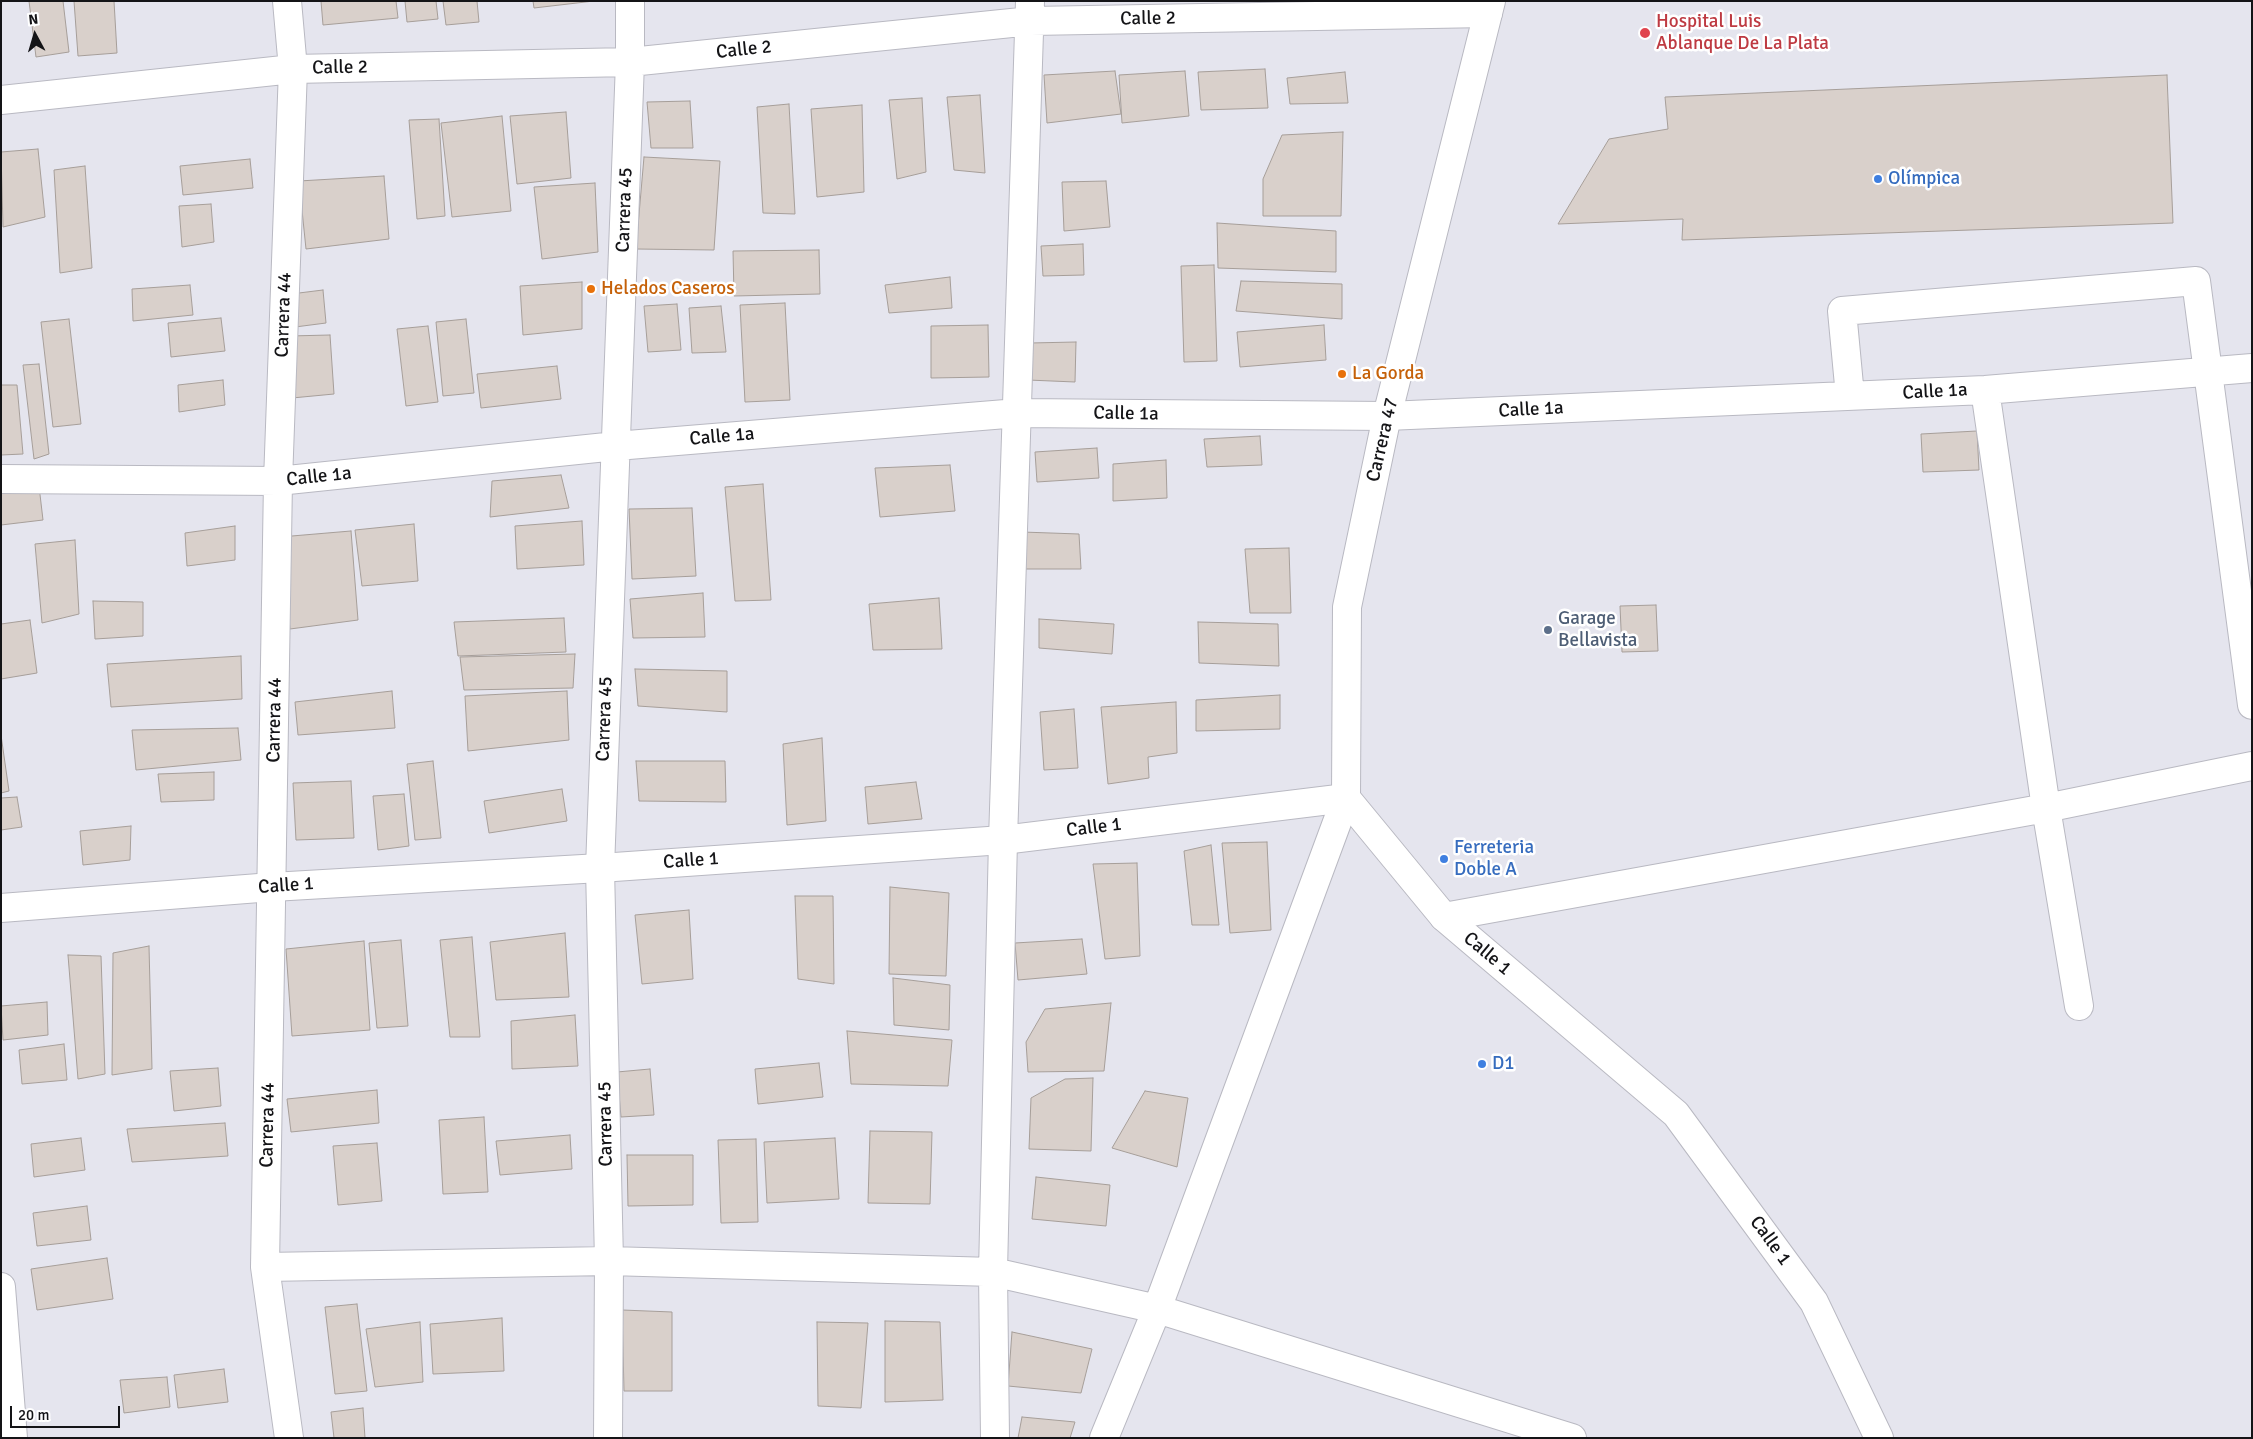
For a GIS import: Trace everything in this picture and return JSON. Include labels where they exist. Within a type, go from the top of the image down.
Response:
[{"type":"street","name":"Carrera 44","points":[[287,1],[292,69],[278,481],[265,1267],[289,1438]]},
{"type":"street","name":"Carrera 45","points":[[608,1438],[609,1260],[600,868],[630,62],[630,1]]},
{"type":"street","name":"Calle 2","points":[[1,100],[292,69],[630,62],[1031,11],[1489,7]]},
{"type":"street","name":"Carrera 47","points":[[1104,1438],[1157,1309],[1346,798],[1347,607],[1387,416],[1489,7]]},
{"type":"street","points":[[996,1438],[993,1272],[1002,840],[1031,11]]},
{"type":"street","points":[[1850,396],[1842,311],[2196,281],[2210,372],[2252,705]]},
{"type":"street","name":"Calle 1a","points":[[1,479],[278,481],[616,446],[1018,413],[1387,416],[1985,390],[2252,368]]},
{"type":"street","points":[[1985,390],[2046,808],[2079,1006]]},
{"type":"street","points":[[1444,917],[2046,808],[2252,766]]},
{"type":"street","name":"Calle 1","points":[[1,908],[272,887],[600,868],[1002,840],[1346,798],[1444,917],[1676,1114],[1814,1302],[1879,1438]]},
{"type":"street","points":[[265,1267],[609,1260],[993,1272],[1157,1309],[1572,1438]]},
{"type":"street","points":[[1,1287],[13,1438]]},
{"type":"building","points":[[29,1],[63,1],[69,52],[36,57]]},
{"type":"building","points":[[74,1],[114,1],[117,53],[78,56]]},
{"type":"building","points":[[321,1],[396,1],[398,18],[323,25]]},
{"type":"building","points":[[405,1],[436,1],[438,19],[407,22]]},
{"type":"building","points":[[443,1],[477,1],[479,22],[446,25]]},
{"type":"building","points":[[533,1],[594,1],[534,8]]},
{"type":"building","points":[[1265,69],[1268,108],[1201,110],[1198,72]]},
{"type":"building","points":[[1115,71],[1121,114],[1047,123],[1044,75]]},
{"type":"building","points":[[1185,71],[1189,116],[1122,123],[1119,75]]},
{"type":"building","points":[[1345,72],[1348,103],[1290,104],[1287,78]]},
{"type":"building","name":"Olímpica","points":[[2167,75],[2173,223],[1682,240],[1683,219],[1558,224],[1609,139],[1668,129],[1665,97]]},
{"type":"building","points":[[980,95],[985,173],[954,170],[947,97]]},
{"type":"building","points":[[922,98],[926,172],[897,179],[889,100]]},
{"type":"building","points":[[690,101],[693,148],[651,148],[647,102]]},
{"type":"building","points":[[789,104],[795,214],[763,213],[757,107]]},
{"type":"building","points":[[862,105],[864,192],[817,197],[811,109]]},
{"type":"building","points":[[566,112],[571,178],[517,184],[510,116]]},
{"type":"building","points":[[502,116],[511,211],[452,217],[441,123]]},
{"type":"building","points":[[439,119],[445,216],[417,219],[409,120]]},
{"type":"building","points":[[1343,132],[1341,216],[1263,216],[1263,179],[1282,135]]},
{"type":"building","points":[[38,149],[45,217],[3,227],[1,152]]},
{"type":"building","points":[[644,157],[720,161],[714,250],[636,249]]},
{"type":"building","points":[[250,159],[253,188],[183,195],[180,166]]},
{"type":"building","points":[[85,166],[92,268],[60,273],[54,170]]},
{"type":"building","points":[[384,176],[389,239],[306,249],[299,181]]},
{"type":"building","points":[[1106,181],[1110,227],[1064,231],[1062,182]]},
{"type":"building","points":[[595,183],[598,252],[542,259],[534,187]]},
{"type":"building","points":[[211,204],[214,242],[182,247],[179,206]]},
{"type":"building","points":[[1217,223],[1336,231],[1336,272],[1218,268]]},
{"type":"building","points":[[1083,244],[1084,275],[1043,276],[1041,246]]},
{"type":"building","points":[[819,250],[820,294],[734,296],[733,251]]},
{"type":"building","points":[[1214,265],[1217,361],[1184,362],[1181,266]]},
{"type":"building","points":[[950,277],[952,308],[889,313],[885,285]]},
{"type":"building","points":[[1241,281],[1342,284],[1342,319],[1236,311]]},
{"type":"building","points":[[582,282],[582,329],[523,335],[520,286]]},
{"type":"building","points":[[190,285],[193,315],[133,321],[132,289]]},
{"type":"building","points":[[323,290],[326,323],[295,327],[291,294]]},
{"type":"building","points":[[785,303],[790,400],[745,402],[740,305]]},
{"type":"building","points":[[677,304],[681,350],[648,352],[644,306]]},
{"type":"building","points":[[721,306],[726,352],[692,353],[689,308]]},
{"type":"building","points":[[221,318],[225,351],[171,357],[168,323]]},
{"type":"building","points":[[69,319],[81,424],[53,427],[41,322]]},
{"type":"building","points":[[466,319],[474,393],[443,396],[436,322]]},
{"type":"building","points":[[988,325],[989,377],[931,378],[931,326]]},
{"type":"building","points":[[1324,325],[1326,360],[1240,367],[1237,332]]},
{"type":"building","points":[[428,326],[438,402],[406,406],[397,329]]},
{"type":"building","points":[[330,335],[334,394],[292,398],[289,336]]},
{"type":"building","points":[[1076,342],[1075,382],[1028,380],[1030,343]]},
{"type":"building","points":[[39,364],[49,454],[34,459],[23,365]]},
{"type":"building","points":[[557,366],[561,399],[481,408],[477,374]]},
{"type":"building","points":[[223,380],[225,405],[179,412],[178,385]]},
{"type":"building","points":[[1,385],[17,385],[23,454],[1,455]]},
{"type":"building","points":[[1977,431],[1979,470],[1923,472],[1921,434]]},
{"type":"building","points":[[1260,436],[1262,465],[1207,467],[1204,439]]},
{"type":"building","points":[[1097,448],[1099,478],[1037,482],[1035,452]]},
{"type":"building","points":[[1166,460],[1167,498],[1113,501],[1113,464]]},
{"type":"building","points":[[950,465],[955,511],[880,517],[875,468]]},
{"type":"building","points":[[561,475],[569,508],[490,517],[492,481]]},
{"type":"building","points":[[763,484],[771,600],[735,601],[725,487]]},
{"type":"building","points":[[39,486],[43,520],[1,525],[1,491]]},
{"type":"building","points":[[692,508],[696,576],[632,579],[629,509]]},
{"type":"building","points":[[582,521],[584,565],[517,569],[515,526]]},
{"type":"building","points":[[414,524],[418,581],[362,586],[355,530]]},
{"type":"building","points":[[235,526],[235,560],[187,566],[185,533]]},
{"type":"building","points":[[351,531],[358,620],[290,629],[280,537]]},
{"type":"building","points":[[1022,532],[1079,534],[1081,569],[1023,569]]},
{"type":"building","points":[[75,540],[79,614],[42,623],[35,544]]},
{"type":"building","points":[[1289,548],[1291,613],[1250,613],[1245,549]]},
{"type":"building","points":[[703,593],[705,637],[633,638],[630,599]]},
{"type":"building","points":[[939,598],[942,649],[873,650],[869,604]]},
{"type":"building","points":[[93,601],[143,602],[143,636],[95,639]]},
{"type":"building","points":[[1656,605],[1658,651],[1622,652],[1620,606]]},
{"type":"building","points":[[564,618],[566,652],[458,656],[454,622]]},
{"type":"building","points":[[1039,619],[1114,624],[1112,654],[1039,648]]},
{"type":"building","points":[[30,620],[37,673],[1,679],[1,624]]},
{"type":"building","points":[[1198,622],[1278,624],[1279,666],[1199,663]]},
{"type":"building","points":[[575,654],[573,688],[464,690],[460,657]]},
{"type":"building","points":[[241,656],[242,699],[111,707],[107,664]]},
{"type":"building","points":[[635,669],[727,671],[727,712],[638,706]]},
{"type":"building","points":[[392,691],[395,728],[298,735],[295,702]]},
{"type":"building","points":[[567,691],[569,740],[468,751],[465,696]]},
{"type":"building","points":[[1280,695],[1280,729],[1196,731],[1196,700]]},
{"type":"building","points":[[1176,702],[1177,753],[1148,757],[1149,778],[1108,784],[1101,707]]},
{"type":"building","points":[[1074,709],[1078,768],[1044,770],[1040,712]]},
{"type":"building","points":[[238,728],[241,760],[136,770],[132,730]]},
{"type":"building","points":[[1,735],[9,791],[1,793]]},
{"type":"building","points":[[822,738],[826,821],[787,825],[783,744]]},
{"type":"building","points":[[433,761],[441,838],[415,840],[407,764]]},
{"type":"building","points":[[636,761],[725,761],[726,802],[639,801]]},
{"type":"building","points":[[214,772],[214,800],[161,802],[158,774]]},
{"type":"building","points":[[351,781],[354,838],[296,840],[293,783]]},
{"type":"building","points":[[916,782],[922,819],[868,824],[865,787]]},
{"type":"building","points":[[562,789],[567,821],[489,833],[484,801]]},
{"type":"building","points":[[404,794],[409,846],[378,850],[373,796]]},
{"type":"building","points":[[17,797],[22,827],[1,830],[1,798]]},
{"type":"building","points":[[131,826],[130,860],[83,865],[80,831]]},
{"type":"building","points":[[1267,842],[1271,930],[1230,933],[1222,843]]},
{"type":"building","points":[[1211,845],[1219,925],[1192,925],[1184,851]]},
{"type":"building","points":[[1137,863],[1140,956],[1105,959],[1093,864]]},
{"type":"building","points":[[890,887],[949,893],[946,976],[889,974]]},
{"type":"building","points":[[795,896],[833,896],[834,984],[798,979]]},
{"type":"building","points":[[689,910],[693,979],[642,984],[635,915]]},
{"type":"building","points":[[565,933],[569,997],[496,1000],[490,942]]},
{"type":"building","points":[[472,937],[480,1037],[450,1037],[440,940]]},
{"type":"building","points":[[1082,939],[1087,974],[1018,980],[1015,943]]},
{"type":"building","points":[[401,940],[408,1026],[377,1028],[369,943]]},
{"type":"building","points":[[364,941],[370,1030],[292,1036],[286,949]]},
{"type":"building","points":[[149,946],[152,1069],[112,1075],[113,953]]},
{"type":"building","points":[[68,955],[101,956],[105,1074],[78,1079]]},
{"type":"building","points":[[893,978],[950,985],[949,1030],[894,1025]]},
{"type":"building","points":[[47,1002],[48,1035],[3,1040],[1,1006]]},
{"type":"building","points":[[1111,1003],[1104,1071],[1028,1072],[1026,1042],[1045,1009]]},
{"type":"building","points":[[575,1015],[578,1066],[512,1069],[511,1021]]},
{"type":"building","points":[[847,1031],[952,1040],[948,1086],[851,1084]]},
{"type":"building","points":[[64,1044],[67,1080],[22,1084],[19,1050]]},
{"type":"building","points":[[819,1063],[823,1097],[758,1104],[755,1069]]},
{"type":"building","points":[[218,1068],[221,1106],[174,1111],[170,1071]]},
{"type":"building","points":[[650,1069],[654,1115],[621,1117],[617,1072]]},
{"type":"building","points":[[1093,1078],[1091,1151],[1029,1149],[1031,1098],[1065,1079]]},
{"type":"building","points":[[377,1090],[379,1123],[291,1132],[287,1099]]},
{"type":"building","points":[[1145,1091],[1188,1098],[1177,1167],[1112,1148]]},
{"type":"building","points":[[484,1117],[488,1192],[443,1194],[439,1120]]},
{"type":"building","points":[[225,1123],[228,1156],[132,1162],[127,1129]]},
{"type":"building","points":[[870,1131],[932,1132],[930,1204],[868,1203]]},
{"type":"building","points":[[570,1135],[572,1169],[500,1175],[496,1141]]},
{"type":"building","points":[[81,1138],[85,1170],[34,1177],[31,1144]]},
{"type":"building","points":[[835,1138],[839,1199],[767,1203],[764,1142]]},
{"type":"building","points":[[756,1139],[758,1222],[721,1223],[718,1140]]},
{"type":"building","points":[[377,1143],[382,1201],[338,1205],[333,1146]]},
{"type":"building","points":[[627,1155],[693,1155],[693,1205],[628,1206]]},
{"type":"building","points":[[1036,1177],[1110,1185],[1106,1226],[1032,1219]]},
{"type":"building","points":[[87,1206],[91,1240],[37,1246],[33,1213]]},
{"type":"building","points":[[107,1258],[113,1299],[37,1310],[31,1269]]},
{"type":"building","points":[[357,1304],[367,1391],[335,1394],[325,1307]]},
{"type":"building","points":[[622,1310],[672,1312],[672,1391],[624,1391]]},
{"type":"building","points":[[502,1318],[504,1371],[433,1374],[430,1324]]},
{"type":"building","points":[[885,1321],[940,1322],[943,1400],[885,1402]]},
{"type":"building","points":[[420,1322],[423,1382],[375,1387],[366,1329]]},
{"type":"building","points":[[817,1322],[868,1323],[861,1408],[818,1406]]},
{"type":"building","points":[[1012,1332],[1092,1349],[1081,1393],[1008,1386]]},
{"type":"building","points":[[224,1369],[228,1402],[178,1408],[174,1375]]},
{"type":"building","points":[[167,1377],[170,1407],[124,1413],[120,1380]]},
{"type":"building","points":[[363,1408],[365,1438],[334,1438],[331,1412]]},
{"type":"building","points":[[1022,1417],[1075,1422],[1070,1438],[1018,1438]]},
{"type":"place","name":"Hospital Luis Ablanque De La Plata","points":[[1645,33]]},
{"type":"place","name":"Olímpica","points":[[1878,179]]},
{"type":"place","name":"Helados Caseros","points":[[591,289]]},
{"type":"place","name":"La Gorda","points":[[1342,374]]},
{"type":"place","name":"Garage Bellavista","points":[[1548,630]]},
{"type":"place","name":"Ferreteria Doble A","points":[[1444,859]]},
{"type":"place","name":"D1","points":[[1482,1064]]}]
